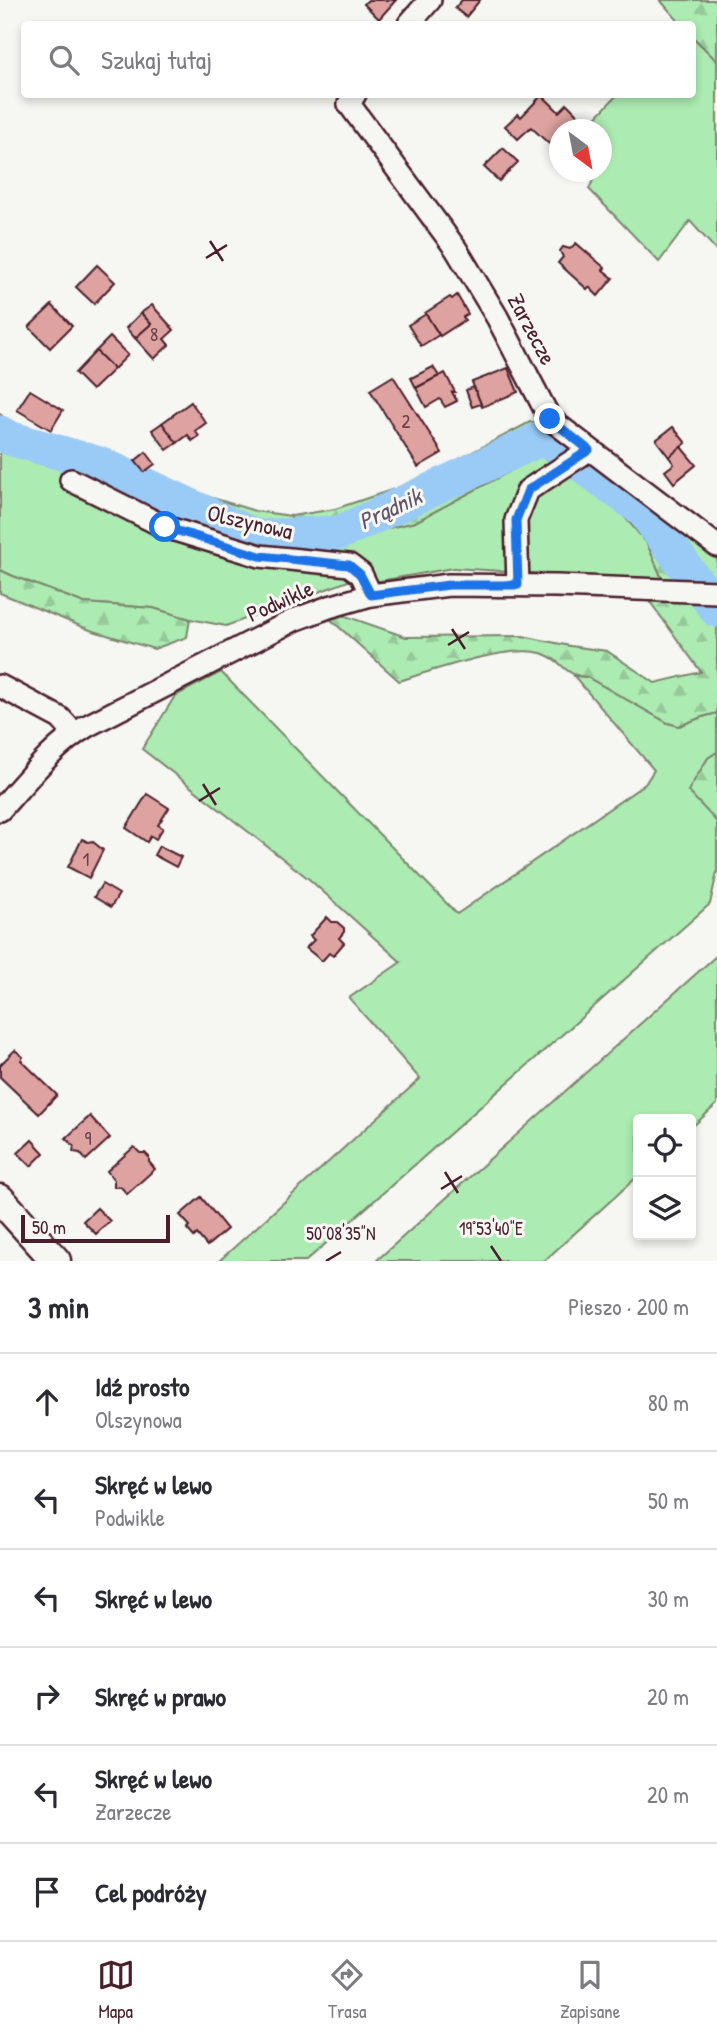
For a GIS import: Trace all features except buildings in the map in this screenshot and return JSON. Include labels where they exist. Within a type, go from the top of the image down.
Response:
[{"type":"main road","points":[[0,1199],[56,1261]]},
{"type":"street","points":[[412,21],[430,0]]},
{"type":"street","name":"Zarzecze","points":[[353,98],[349,104],[456,250],[498,317],[550,419],[588,451],[717,545]]},
{"type":"street","points":[[518,585],[516,520],[528,490],[588,451]]},
{"type":"street","name":"Olszynowa","points":[[71,480],[165,527],[260,556],[349,565],[360,574],[371,595]]},
{"type":"street","name":"Podwikle","points":[[0,810],[48,756],[75,733],[294,621],[329,607],[371,595],[449,585],[717,592]]},
{"type":"street","points":[[0,686],[60,718],[75,733]]},
{"type":"green space","points":[[660,0],[717,0],[717,61],[696,40],[696,21],[678,21]]},
{"type":"green space","points":[[696,40],[717,61],[717,251],[690,221],[659,262],[589,189],[592,182],[612,182],[612,119],[594,119],[614,98],[696,98]]},
{"type":"green space","points":[[0,414],[14,426],[80,451],[66,487],[338,568],[354,579],[226,626],[153,608],[84,603],[0,570]]},
{"type":"green space","points":[[530,422],[546,423],[717,553],[717,581],[663,581],[647,543],[613,503],[540,455],[415,522],[296,549],[291,516],[335,509],[415,482]]},
{"type":"green space","points":[[540,455],[613,503],[647,543],[663,581],[453,568],[374,582],[353,557],[341,552],[296,549],[253,543],[190,526],[111,494],[95,470],[99,457],[154,480],[255,511],[291,516],[296,548],[415,522]]},
{"type":"green space","points":[[0,570],[84,603],[153,608],[190,619],[187,637],[154,649],[90,630],[0,593]]},
{"type":"green space","points":[[648,599],[717,604],[717,713],[679,726],[668,723],[587,677],[573,674],[552,658],[532,652],[495,654],[399,681],[329,618],[340,614],[406,637],[523,636],[607,651],[655,683],[701,672]]},
{"type":"green space","points":[[221,672],[457,914],[645,784],[654,770],[574,676],[587,677],[668,723],[679,726],[717,713],[717,752],[708,758],[689,790],[717,822],[717,872],[710,904],[306,1261],[219,1261],[420,1079],[349,998],[401,962],[309,879],[142,749],[175,696]]},
{"type":"green space","points":[[717,752],[717,822],[688,791],[708,758]]},
{"type":"green space","points":[[717,955],[717,1104],[696,1123],[696,1114],[633,1114],[633,1181],[544,1261],[376,1261]]},
{"type":"waterway","name":"Prądnik","points":[[0,433],[9,438],[103,465],[257,537],[339,533],[538,440],[551,442],[644,511],[717,610]]},
{"type":"route","points":[[165,527],[260,556],[349,565],[360,574],[371,595],[449,585],[518,585],[516,520],[528,490],[589,450],[550,419]]}]
